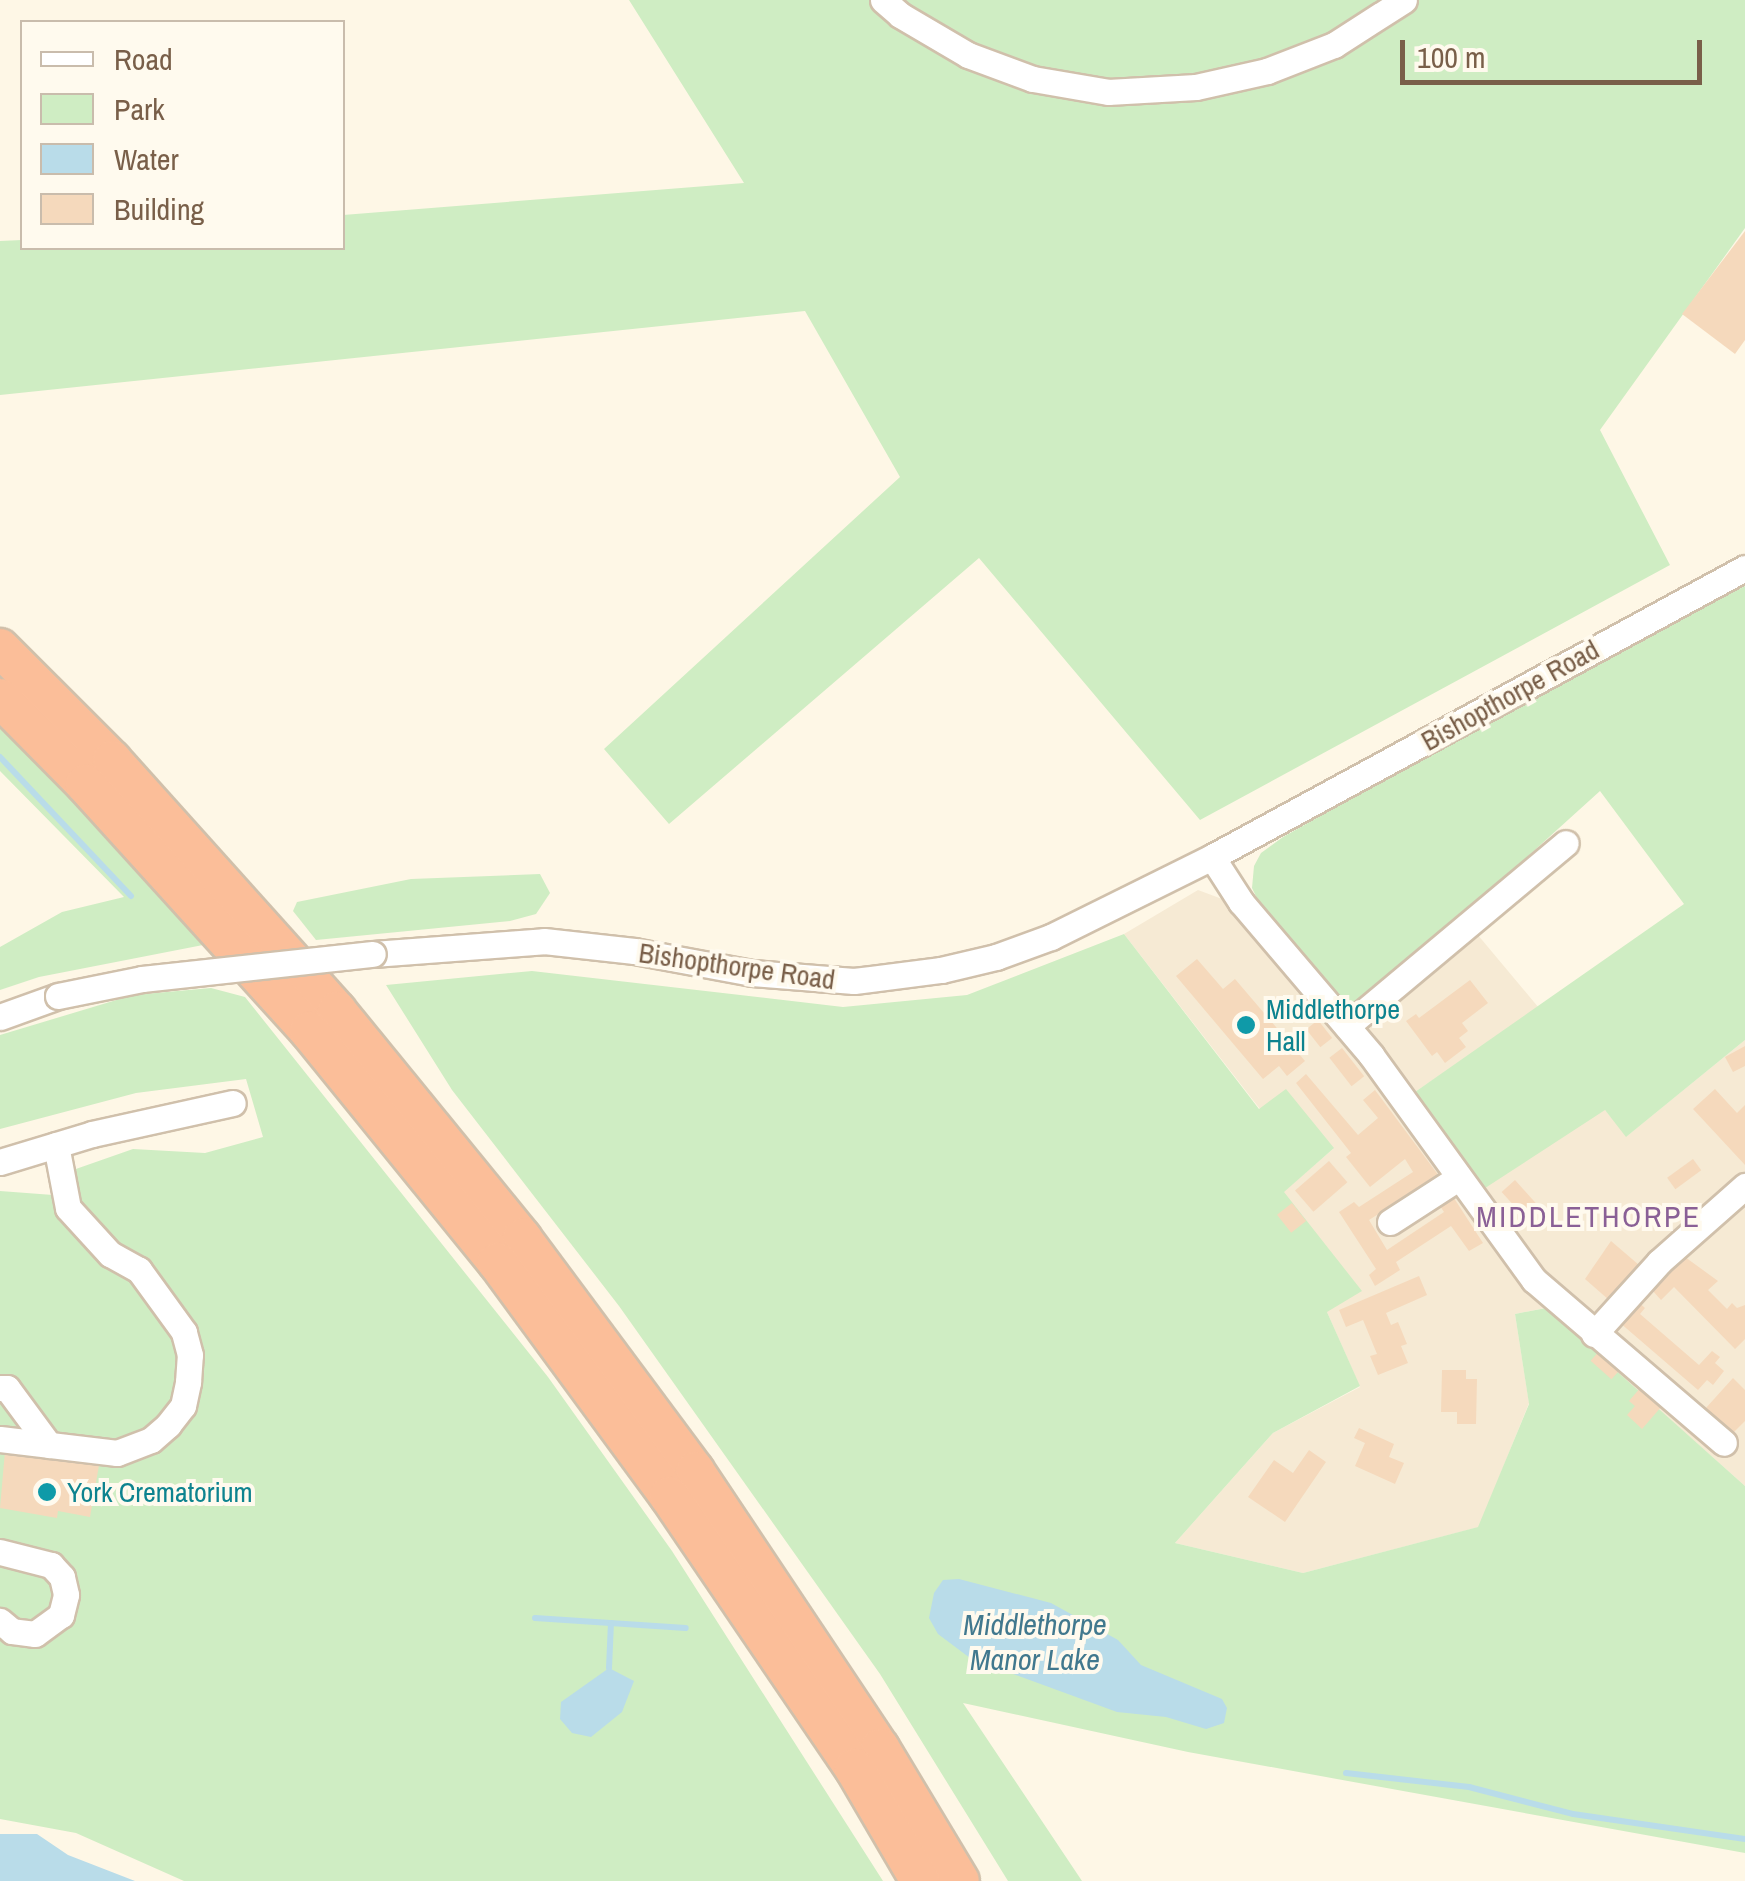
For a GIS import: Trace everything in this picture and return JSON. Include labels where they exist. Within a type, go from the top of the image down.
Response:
[{"type":"highway","points":[[0,648],[112,760],[337,1011],[522,1238],[695,1472],[880,1748],[960,1881]]},
{"type":"highway","points":[[0,698],[85,784],[309,1031],[497,1262],[670,1496],[854,1768],[920,1881]]},
{"type":"street","points":[[883,0],[900,15],[968,55],[1034,79],[1108,92],[1196,86],[1267,71],[1334,45],[1404,0]]},
{"type":"street","name":"Bishopthorpe Road","points":[[0,1017],[58,996],[142,979],[372,954],[544,941],[634,951],[752,973],[854,982],[941,970],[996,956],[1051,936],[1212,857],[1745,568]]},
{"type":"street","points":[[1347,1026],[1566,844]]},
{"type":"street","points":[[1212,857],[1241,902],[1347,1026],[1526,1272],[1724,1443]]},
{"type":"street","points":[[0,1162],[233,1104]]},
{"type":"street","points":[[0,1439],[117,1453],[151,1440],[183,1406],[190,1356],[184,1332],[168,1304],[139,1270],[110,1254],[68,1208],[56,1145]]},
{"type":"street","points":[[1390,1222],[1458,1178]]},
{"type":"street","points":[[1594,1334],[1658,1262],[1745,1186]]},
{"type":"street","points":[[0,1388],[7,1388],[50,1445]]},
{"type":"street","points":[[0,1552],[51,1565],[62,1577],[66,1595],[61,1615],[35,1634],[12,1631],[0,1622]]},
{"type":"shaded area","points":[[1198,890],[1265,915],[1462,916],[1539,1008],[1415,1092],[1605,1110],[1627,1136],[1745,1040],[1745,1486],[1545,1308],[1515,1314],[1529,1403],[1479,1527],[1303,1573],[1175,1543],[1273,1433],[1360,1387],[1327,1312],[1283,1192],[1333,1149],[1260,1109],[1124,934]]},
{"type":"green space","points":[[629,0],[1745,0],[1745,228],[1600,430],[1670,565],[1200,820],[979,558],[669,824],[604,749],[900,477],[805,311],[0,395],[0,241],[20,240],[20,250],[345,250],[345,215],[744,183]]},
{"type":"green space","points":[[1745,586],[1745,1040],[1626,1137],[1605,1110],[1479,1192],[1415,1092],[1684,904],[1600,791],[1462,916],[1346,1010],[1265,915],[1252,888],[1254,866],[1261,853],[1283,837],[1635,639]]},
{"type":"green space","points":[[0,719],[163,895],[203,945],[39,977],[0,990],[0,947],[62,912],[124,897],[0,771]]},
{"type":"green space","points":[[540,874],[550,893],[536,914],[510,921],[316,940],[293,911],[297,902],[411,879]]},
{"type":"green space","points":[[1124,934],[1259,1109],[1286,1089],[1334,1148],[1284,1192],[1362,1291],[1327,1312],[1360,1386],[1273,1433],[1175,1543],[1303,1573],[1478,1527],[1529,1404],[1515,1314],[1546,1308],[1745,1486],[1745,1853],[1188,1752],[963,1703],[1082,1881],[1008,1881],[880,1674],[619,1306],[452,1090],[386,985],[532,971],[843,1007],[967,995]]},
{"type":"green space","points":[[211,988],[245,997],[548,1377],[672,1551],[883,1881],[184,1881],[76,1833],[0,1819],[0,1191],[53,1195],[73,1170],[133,1149],[205,1153],[263,1137],[246,1079],[136,1093],[0,1129],[0,1035],[133,995]]},
{"type":"water","name":"Middlethorpe Manor Lake","points":[[959,1579],[1051,1603],[1118,1640],[1141,1665],[1222,1699],[1227,1708],[1224,1723],[1206,1729],[1166,1717],[1117,1712],[970,1658],[938,1634],[929,1618],[934,1593],[943,1580]]},
{"type":"water","points":[[609,1668],[634,1681],[622,1712],[591,1737],[572,1733],[560,1719],[561,1702]]},
{"type":"water","points":[[0,1834],[37,1834],[68,1855],[135,1881],[0,1881]]},
{"type":"building","points":[[1745,231],[1745,340],[1735,354],[1682,314]]},
{"type":"building","name":"Middlethorpe Hall","points":[[1197,959],[1223,989],[1235,979],[1305,1061],[1287,1076],[1279,1066],[1263,1079],[1176,976]]},
{"type":"building","points":[[1470,980],[1488,1003],[1462,1023],[1468,1031],[1459,1038],[1466,1047],[1445,1063],[1437,1052],[1432,1056],[1406,1021],[1416,1014],[1419,1018]]},
{"type":"building","points":[[1318,1020],[1332,1038],[1320,1047],[1306,1029]]},
{"type":"building","points":[[1745,1046],[1745,1066],[1733,1072],[1725,1057]]},
{"type":"building","points":[[1342,1048],[1364,1076],[1352,1086],[1329,1058]]},
{"type":"building","points":[[1306,1074],[1358,1135],[1378,1118],[1363,1100],[1375,1090],[1442,1180],[1427,1190],[1424,1185],[1369,1220],[1387,1250],[1444,1212],[1438,1203],[1452,1195],[1483,1243],[1469,1251],[1451,1226],[1396,1262],[1400,1270],[1375,1286],[1369,1275],[1376,1269],[1339,1212],[1354,1202],[1359,1207],[1413,1172],[1405,1159],[1370,1187],[1346,1157],[1351,1153],[1296,1083]]},
{"type":"building","points":[[1715,1089],[1737,1113],[1745,1105],[1745,1165],[1693,1109]]},
{"type":"building","points":[[1693,1159],[1701,1170],[1675,1189],[1667,1178]]},
{"type":"building","points":[[1329,1161],[1347,1182],[1313,1212],[1295,1191]]},
{"type":"building","points":[[1515,1180],[1541,1209],[1528,1221],[1502,1192]]},
{"type":"building","points":[[1292,1203],[1306,1221],[1291,1233],[1277,1215]]},
{"type":"building","points":[[1611,1241],[1639,1265],[1609,1300],[1585,1279]]},
{"type":"building","points":[[1685,1257],[1718,1281],[1708,1290],[1727,1309],[1732,1303],[1737,1308],[1745,1305],[1745,1339],[1735,1349],[1674,1287],[1661,1300],[1652,1290]]},
{"type":"building","points":[[1419,1276],[1427,1295],[1386,1313],[1391,1325],[1398,1322],[1407,1344],[1401,1346],[1408,1363],[1378,1375],[1370,1356],[1377,1354],[1363,1320],[1346,1327],[1339,1310]]},
{"type":"building","points":[[1637,1301],[1645,1308],[1640,1314],[1699,1365],[1712,1351],[1720,1357],[1715,1363],[1724,1371],[1713,1385],[1707,1380],[1698,1390],[1619,1322]]},
{"type":"building","points":[[1602,1348],[1623,1367],[1611,1379],[1591,1361]]},
{"type":"building","points":[[1442,1370],[1466,1370],[1466,1379],[1477,1379],[1476,1424],[1457,1424],[1457,1412],[1441,1412]]},
{"type":"building","points":[[1733,1378],[1745,1390],[1745,1421],[1732,1434],[1705,1409]]},
{"type":"building","points":[[1641,1387],[1662,1406],[1642,1429],[1627,1415],[1635,1406],[1629,1401]]},
{"type":"building","points":[[1359,1428],[1394,1444],[1389,1457],[1404,1463],[1395,1484],[1355,1466],[1365,1443],[1354,1438]]},
{"type":"building","name":"York Crematorium","points":[[65,1441],[102,1448],[90,1517],[58,1511],[57,1518],[0,1508],[5,1451],[61,1461]]},
{"type":"building","points":[[1309,1450],[1326,1462],[1285,1522],[1248,1497],[1274,1460],[1293,1473]]},
{"type":"waterway","points":[[0,757],[131,896]]},
{"type":"waterway","points":[[535,1618],[686,1628]]},
{"type":"waterway","points":[[609,1668],[611,1623]]},
{"type":"waterway","points":[[1346,1773],[1469,1787],[1573,1814],[1745,1839]]},
{"type":"place","name":"Middlethorpe Hall","points":[[1246,1025]]},
{"type":"place","name":"York Crematorium","points":[[47,1492]]},
{"type":"district","name":"MIDDLETHORPE","points":[[1589,1216]]}]
